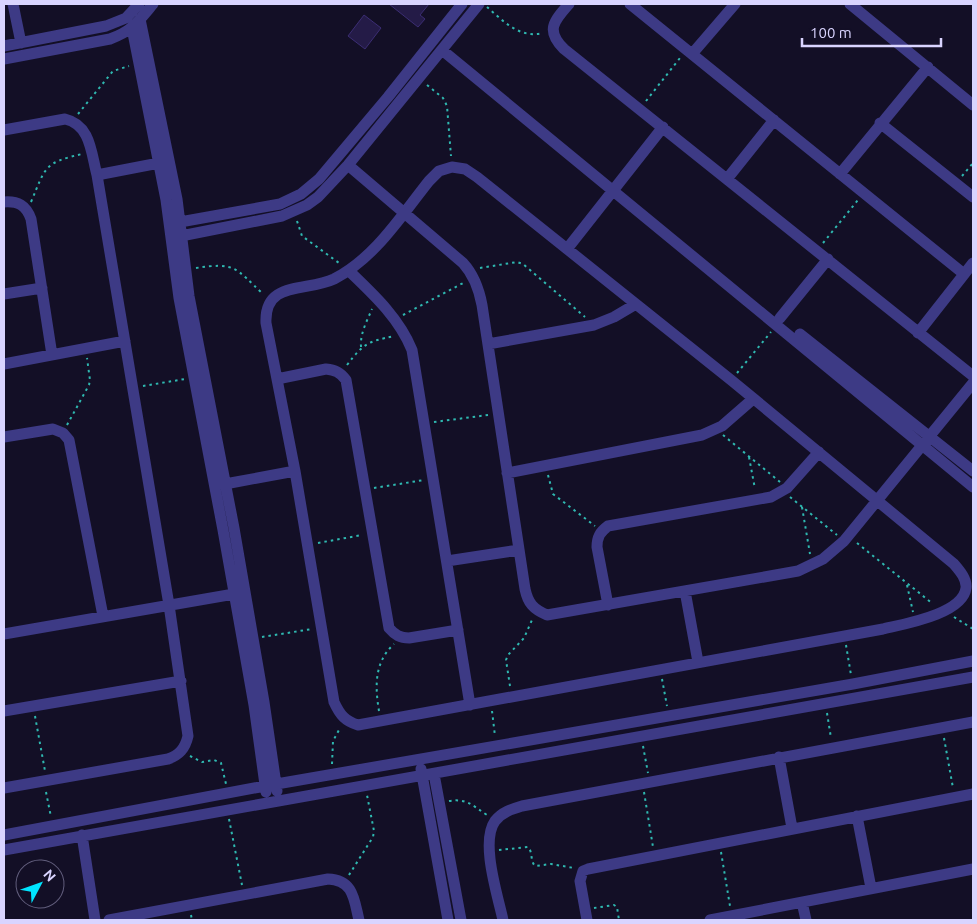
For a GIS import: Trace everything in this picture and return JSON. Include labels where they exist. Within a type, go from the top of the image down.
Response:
[{"type":"street","points":[[13,4],[21,43]]},
{"type":"street","points":[[4,46],[117,23],[126,18],[139,4]]},
{"type":"street","points":[[4,59],[110,39],[132,28],[153,4]]},
{"type":"street","points":[[180,222],[280,204],[301,194],[319,179],[388,97],[462,4]]},
{"type":"street","points":[[182,236],[282,216],[295,211],[318,197],[348,165],[481,4]]},
{"type":"street","points":[[569,4],[555,19],[553,30],[556,41],[564,49],[973,376]]},
{"type":"street","points":[[630,4],[964,274]]},
{"type":"street","points":[[690,52],[735,4]]},
{"type":"street","points":[[850,4],[973,105]]},
{"type":"street","points":[[140,19],[143,67],[159,163],[180,222],[189,296],[226,484],[234,594],[273,801]]},
{"type":"street","points":[[132,28],[143,67],[172,200],[178,298],[253,639],[270,785]]},
{"type":"street","points":[[71,33],[74,46]]},
{"type":"street","points":[[444,48],[778,321],[973,487]]},
{"type":"street","points":[[840,174],[880,123],[928,67]]},
{"type":"street","points":[[388,97],[398,105]]},
{"type":"street","points":[[4,130],[58,120],[73,121],[81,126],[86,133],[97,175],[125,340],[169,605],[188,736],[186,744],[181,751],[168,759],[4,788]]},
{"type":"street","points":[[727,179],[774,120]]},
{"type":"street","points":[[880,123],[973,197]]},
{"type":"street","points":[[567,249],[663,127]]},
{"type":"street","points":[[97,175],[159,163]]},
{"type":"street","points":[[348,165],[404,212],[472,274],[479,290],[528,601],[536,610],[547,615],[798,571],[812,565],[823,559],[847,539],[973,383]]},
{"type":"street","points":[[452,167],[466,169],[731,380],[954,564],[963,575],[966,587],[963,598],[955,605],[915,622],[381,721],[358,725],[348,722],[339,714],[334,702],[295,471],[266,323],[266,311],[270,300],[279,293],[331,280],[349,271],[374,249],[404,212],[439,171],[452,167]]},
{"type":"street","points":[[4,202],[20,203],[28,210],[31,219],[52,355]]},
{"type":"street","points":[[778,321],[828,259]]},
{"type":"street","points":[[918,333],[973,263]]},
{"type":"street","points":[[349,271],[396,319],[406,334],[412,350],[470,705]]},
{"type":"street","points":[[4,294],[42,288]]},
{"type":"street","points":[[488,344],[594,326],[636,304]]},
{"type":"street","points":[[778,321],[930,436],[973,471]]},
{"type":"street","points":[[4,364],[125,340]]},
{"type":"street","points":[[277,378],[326,369],[341,373],[346,380],[389,628],[401,638],[458,630]]},
{"type":"street","points":[[507,473],[702,435],[729,421],[754,399]]},
{"type":"street","points":[[4,437],[53,429],[63,433],[70,440],[103,616]]},
{"type":"street","points":[[608,605],[597,547],[597,538],[601,531],[608,526],[770,497],[785,490],[818,452]]},
{"type":"street","points":[[226,484],[295,471]]},
{"type":"street","points":[[447,561],[519,550]]},
{"type":"street","points":[[685,591],[698,662]]},
{"type":"street","points":[[4,634],[234,594]]},
{"type":"street","points":[[4,835],[270,785],[853,684],[973,661]]},
{"type":"street","points":[[4,850],[973,676]]},
{"type":"street","points":[[4,711],[181,681]]},
{"type":"street","points":[[503,920],[489,851],[489,835],[495,821],[507,810],[646,782],[973,722]]},
{"type":"street","points":[[517,742],[519,758]]},
{"type":"street","points":[[779,757],[792,828]]},
{"type":"street","points":[[419,760],[428,775],[439,802],[461,920]]},
{"type":"street","points":[[428,775],[448,920]]},
{"type":"street","points":[[586,915],[580,880],[583,871],[594,867],[973,794]]},
{"type":"street","points":[[857,816],[871,888]]},
{"type":"street","points":[[82,835],[95,920]]},
{"type":"street","points":[[710,920],[973,869]]},
{"type":"street","points":[[109,920],[328,879],[337,879],[350,890],[358,920]]},
{"type":"street","points":[[802,902],[806,920]]},
{"type":"path","points":[[481,4],[515,29],[527,34],[540,34],[553,30]]},
{"type":"path","points":[[640,109],[690,52]]},
{"type":"path","points":[[73,121],[113,71],[143,67]]},
{"type":"path","points":[[419,79],[446,102],[452,167]]},
{"type":"path","points":[[28,210],[43,175],[53,163],[91,152]]},
{"type":"path","points":[[955,183],[973,163]]},
{"type":"path","points":[[817,250],[864,192]]},
{"type":"path","points":[[295,211],[302,236],[349,271]]},
{"type":"path","points":[[396,319],[472,274],[517,262],[523,264],[594,326]]},
{"type":"path","points":[[186,270],[215,265],[229,266],[236,269],[270,300]]},
{"type":"path","points":[[361,347],[362,332],[376,298]]},
{"type":"path","points":[[731,380],[778,321]]},
{"type":"path","points":[[341,373],[361,347],[376,340],[406,334]]},
{"type":"path","points":[[63,433],[89,385],[90,374],[85,348]]},
{"type":"path","points":[[133,388],[194,377]]},
{"type":"path","points":[[425,424],[498,413]]},
{"type":"path","points":[[716,429],[802,507],[943,611],[973,628]]},
{"type":"path","points":[[749,457],[757,500]]},
{"type":"path","points":[[546,466],[553,494],[601,531]]},
{"type":"path","points":[[364,489],[433,478]]},
{"type":"path","points":[[802,507],[812,565]]},
{"type":"path","points":[[307,544],[372,534]]},
{"type":"path","points":[[907,584],[915,622]]},
{"type":"path","points":[[512,697],[506,660],[527,633],[536,610]]},
{"type":"path","points":[[253,639],[322,627]]},
{"type":"path","points":[[844,635],[853,684]]},
{"type":"path","points":[[381,721],[376,692],[376,676],[381,661],[390,648],[401,638]]},
{"type":"path","points":[[660,669],[669,716]]},
{"type":"path","points":[[490,701],[497,746]]},
{"type":"path","points":[[825,703],[833,747]]},
{"type":"path","points":[[33,707],[52,826]]},
{"type":"path","points":[[331,775],[333,741],[341,727],[348,722]]},
{"type":"path","points":[[942,727],[955,797]]},
{"type":"path","points":[[642,736],[655,854]]},
{"type":"path","points":[[181,751],[198,761],[214,760],[221,763],[227,793]]},
{"type":"path","points":[[344,883],[373,837],[374,831],[365,785]]},
{"type":"path","points":[[439,802],[462,800],[468,802],[495,821]]},
{"type":"path","points":[[227,810],[244,895]]},
{"type":"path","points":[[720,842],[731,916]]},
{"type":"path","points":[[489,851],[528,847],[535,866],[559,865],[583,871]]},
{"type":"path","points":[[586,915],[614,905],[617,907],[619,920]]},
{"type":"building","points":[[389,4],[429,4],[420,15],[425,19],[418,27]]},
{"type":"building","points":[[364,15],[381,28],[365,49],[348,36]]}]
